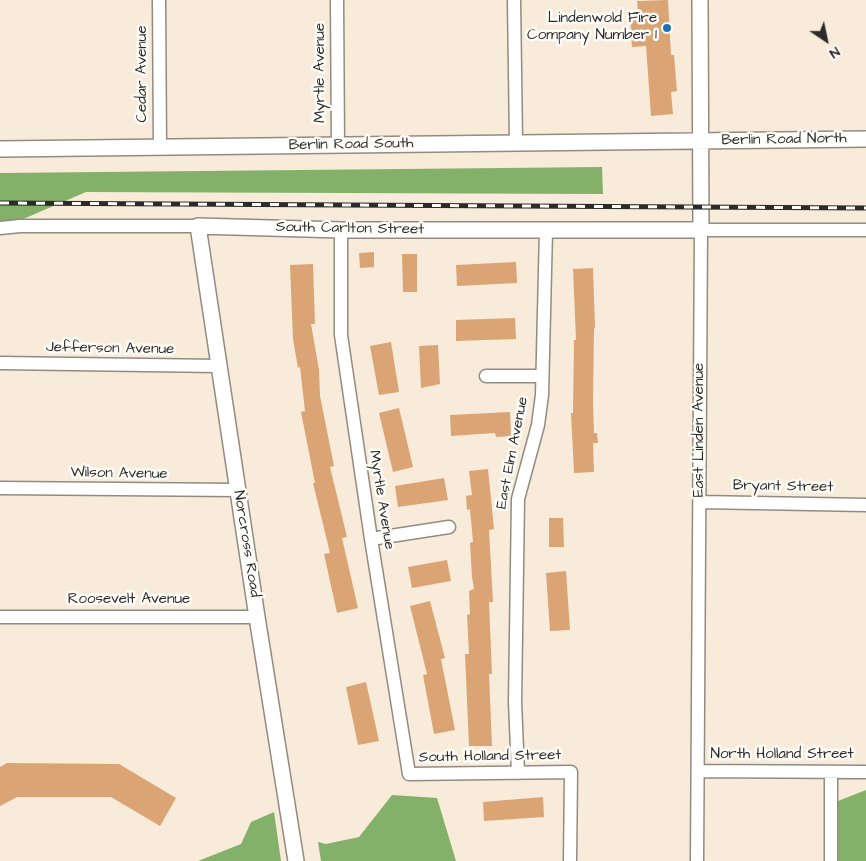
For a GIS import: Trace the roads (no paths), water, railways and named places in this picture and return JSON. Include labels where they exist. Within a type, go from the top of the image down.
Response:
[{"type":"street","name":"Cedar Avenue","points":[[159,0],[160,148]]},
{"type":"street","name":"Myrtle Avenue","points":[[337,0],[338,145]]},
{"type":"street","points":[[514,0],[516,142]]},
{"type":"street","name":"East Linden Avenue","points":[[697,861],[701,230],[700,0]]},
{"type":"street","name":"Berlin Road North","points":[[701,140],[866,139]]},
{"type":"street","name":"Berlin Road South","points":[[0,149],[701,140]]},
{"type":"street","name":"South Carlton Street","points":[[0,228],[20,226],[198,226],[340,230],[701,230]]},
{"type":"street","name":"Norcross Road","points":[[198,226],[296,861]]},
{"type":"street","name":"Myrtle Avenue","points":[[340,230],[341,335],[371,539],[409,774]]},
{"type":"street","name":"East Elm Avenue","points":[[518,773],[515,702],[518,499],[538,425],[542,376],[546,230]]},
{"type":"street","points":[[701,230],[866,230]]},
{"type":"street","name":"Jefferson Avenue","points":[[0,364],[219,366]]},
{"type":"street","points":[[486,376],[542,376]]},
{"type":"street","name":"Wilson Avenue","points":[[0,488],[238,490]]},
{"type":"street","name":"Bryant Street","points":[[700,502],[866,505]]},
{"type":"street","points":[[371,539],[450,527]]},
{"type":"street","name":"Roosevelt Avenue","points":[[0,616],[257,617]]},
{"type":"street","name":"North Holland Street","points":[[698,771],[866,772]]},
{"type":"street","name":"South Holland Street","points":[[409,774],[571,772],[570,861]]},
{"type":"street","points":[[831,772],[831,861]]},
{"type":"railway","points":[[0,203],[866,208]]},
{"type":"place","name":"Lindenwold Fire Company Number 1","points":[[667,28]]}]
